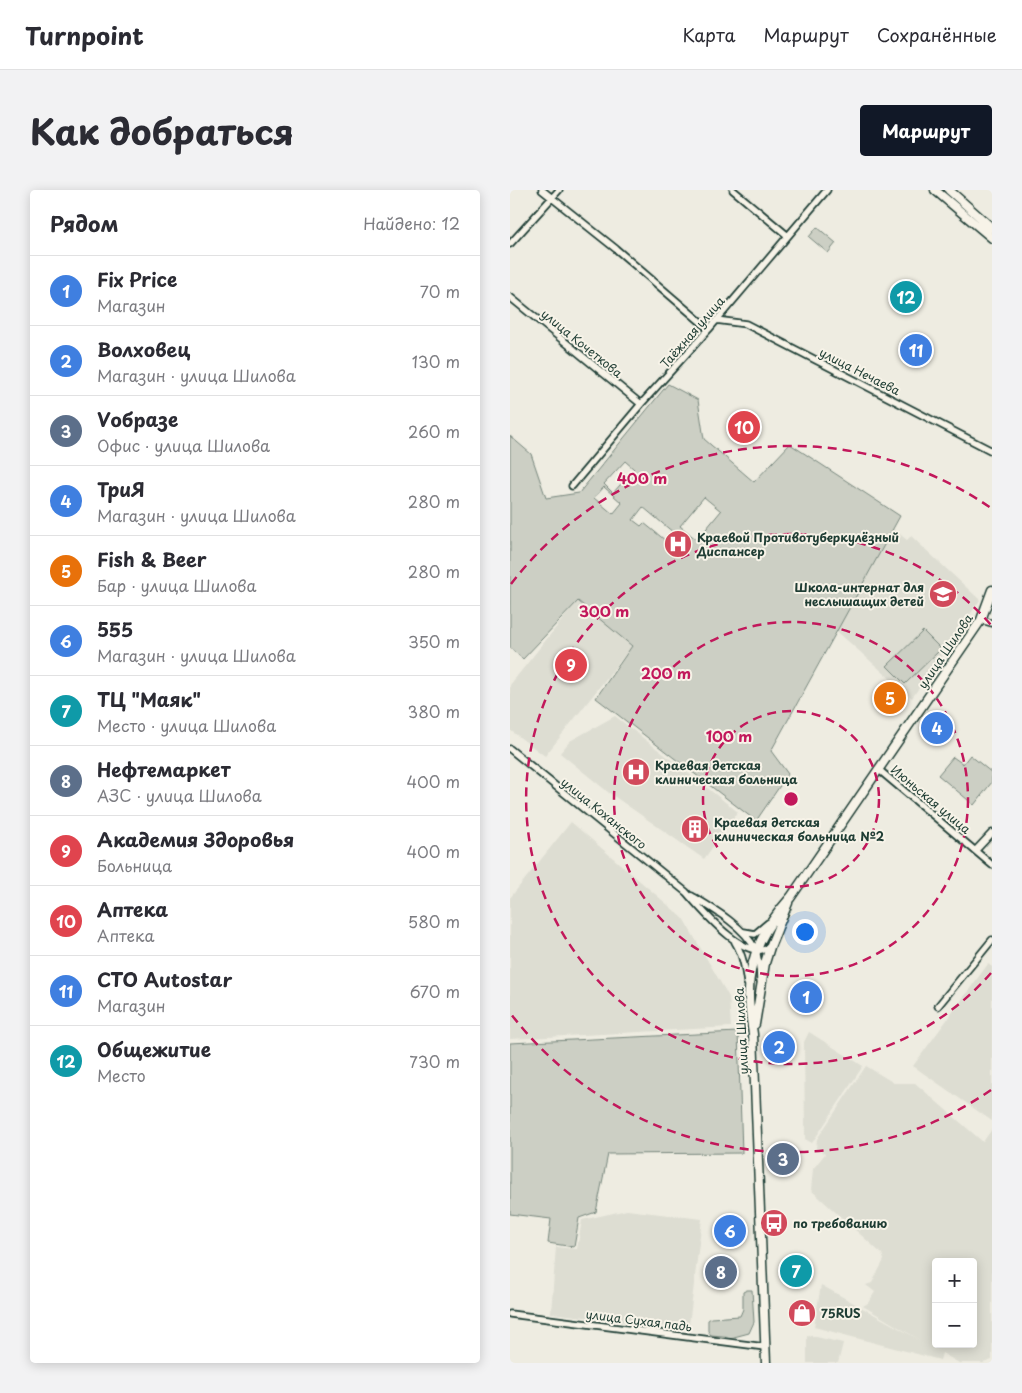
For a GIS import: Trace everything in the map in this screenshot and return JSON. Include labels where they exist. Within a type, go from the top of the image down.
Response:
[{"type":"main road","points":[[935,190],[992,238]]},
{"type":"main road","points":[[949,190],[992,228]]},
{"type":"main road","name":"улица Шилова","points":[[766,1363],[753,1034],[748,994],[750,974],[756,951],[765,930],[791,897],[981,620],[992,590]]},
{"type":"main road","points":[[753,1034],[770,947],[791,897]]},
{"type":"street","points":[[542,190],[616,249],[709,328]]},
{"type":"street","points":[[510,244],[559,190]]},
{"type":"street","points":[[733,190],[788,236]]},
{"type":"street","name":"Таёжная улица","points":[[572,486],[827,190]]},
{"type":"street","name":"улица Кочеткова","points":[[510,297],[641,404]]},
{"type":"street","name":"улица Нечаева","points":[[716,320],[746,324],[992,451]]},
{"type":"street","points":[[981,620],[992,623]]},
{"type":"street","name":"улица Коханского","points":[[510,749],[686,892]]},
{"type":"street","name":"Июньская улица","points":[[878,769],[976,850],[992,866]]},
{"type":"street","points":[[976,850],[992,834]]},
{"type":"street","points":[[686,892],[708,906],[750,940],[756,951],[760,966],[760,995]]},
{"type":"street","points":[[686,892],[709,917],[745,948],[756,951],[766,950],[770,947]]},
{"type":"street","points":[[741,931],[755,934],[775,916]]},
{"type":"street","points":[[732,936],[740,949],[745,966],[748,994]]},
{"type":"street","points":[[938,1006],[992,940]]},
{"type":"street","name":"улица Сухая падь","points":[[510,1314],[765,1347]]},
{"type":"shaded area","points":[[817,227],[836,243],[828,253],[809,237]]},
{"type":"shaded area","points":[[668,384],[698,400],[704,439],[754,482],[790,444],[900,516],[771,751],[788,774],[756,821],[596,698],[632,646],[578,601],[523,659],[510,648],[510,436],[531,454],[546,498],[579,493]],"holes":[[[625,461],[634,469],[613,493],[604,484]],[[604,487],[622,503],[613,514],[594,498]],[[704,497],[721,511],[697,540],[680,526]],[[643,507],[687,544],[677,556],[668,549],[671,545],[644,523],[641,526],[633,520]]]},
{"type":"shaded area","points":[[887,524],[907,540],[911,536],[980,600],[912,698],[831,626]]},
{"type":"shaded area","points":[[578,600],[632,646],[545,756],[510,730],[510,685]]},
{"type":"shaded area","points":[[923,631],[941,649],[905,684],[887,666]]},
{"type":"shaded area","name":"Краевая детская клиническая больница","points":[[615,716],[738,812],[704,859],[608,792],[560,753],[570,741]]},
{"type":"shaded area","points":[[970,755],[992,773],[992,782],[974,805],[938,775],[953,757],[963,764]]},
{"type":"shaded area","points":[[571,822],[683,918],[729,997],[731,1027],[510,1039],[510,898]]},
{"type":"shaded area","points":[[988,964],[992,967],[992,1121],[913,1066]]},
{"type":"shaded area","points":[[738,1032],[742,1153],[608,1154],[596,1212],[579,1218],[574,1247],[548,1243],[551,1219],[510,1214],[510,1043]]},
{"type":"shaded area","points":[[809,1032],[863,1066],[812,1143],[805,1139],[804,1042]]},
{"type":"shaded area","points":[[866,1066],[894,1083],[915,1083],[983,1142],[992,1129],[992,1360],[983,1363],[959,1363],[942,1353],[940,1360],[814,1327],[821,1285],[920,1340],[863,1306],[868,1303],[875,1292],[866,1285],[872,1283],[884,1260],[882,1254],[811,1190],[813,1169],[825,1154],[816,1149],[817,1139]]},
{"type":"shaded area","points":[[627,1210],[702,1219],[689,1325],[677,1328],[551,1313],[556,1247],[577,1249],[582,1220]]},
{"type":"shaded area","points":[[752,1290],[754,1322],[749,1333],[734,1337],[711,1335],[708,1331],[708,1320],[711,1318],[740,1316],[743,1309],[743,1292]]},
{"type":"shaded area","points":[[807,1335],[843,1343],[838,1363],[807,1363]]},
{"type":"place","name":"Общежитие","points":[[906,297]]},
{"type":"place","name":"СТО Autostar","points":[[916,350]]},
{"type":"place","name":"Аптека","points":[[744,427]]},
{"type":"place","name":"Краевой Противотуберкулёзный Диспансер","points":[[678,544]]},
{"type":"place","name":"Школа-интернат для неслышащих детей","points":[[943,594]]},
{"type":"place","name":"Академия Здоровья","points":[[571,665]]},
{"type":"place","name":"Fish & Beer","points":[[890,698]]},
{"type":"place","name":"ТриЯ","points":[[937,728]]},
{"type":"place","name":"Краевая детская клиническая больница","points":[[636,772]]},
{"type":"place","name":"Краевая детская клиническая больница №2","points":[[695,829]]},
{"type":"place","name":"Fix Price","points":[[806,997]]},
{"type":"place","name":"Волховец","points":[[779,1047]]},
{"type":"place","name":"Vобразе","points":[[783,1159]]},
{"type":"place","name":"по требованию","points":[[774,1223]]},
{"type":"place","name":"555","points":[[730,1231]]},
{"type":"place","name":"ТЦ \"Маяк\"","points":[[796,1271]]},
{"type":"place","name":"Нефтемаркет","points":[[721,1272]]},
{"type":"place","name":"75RUS","points":[[802,1313]]}]
